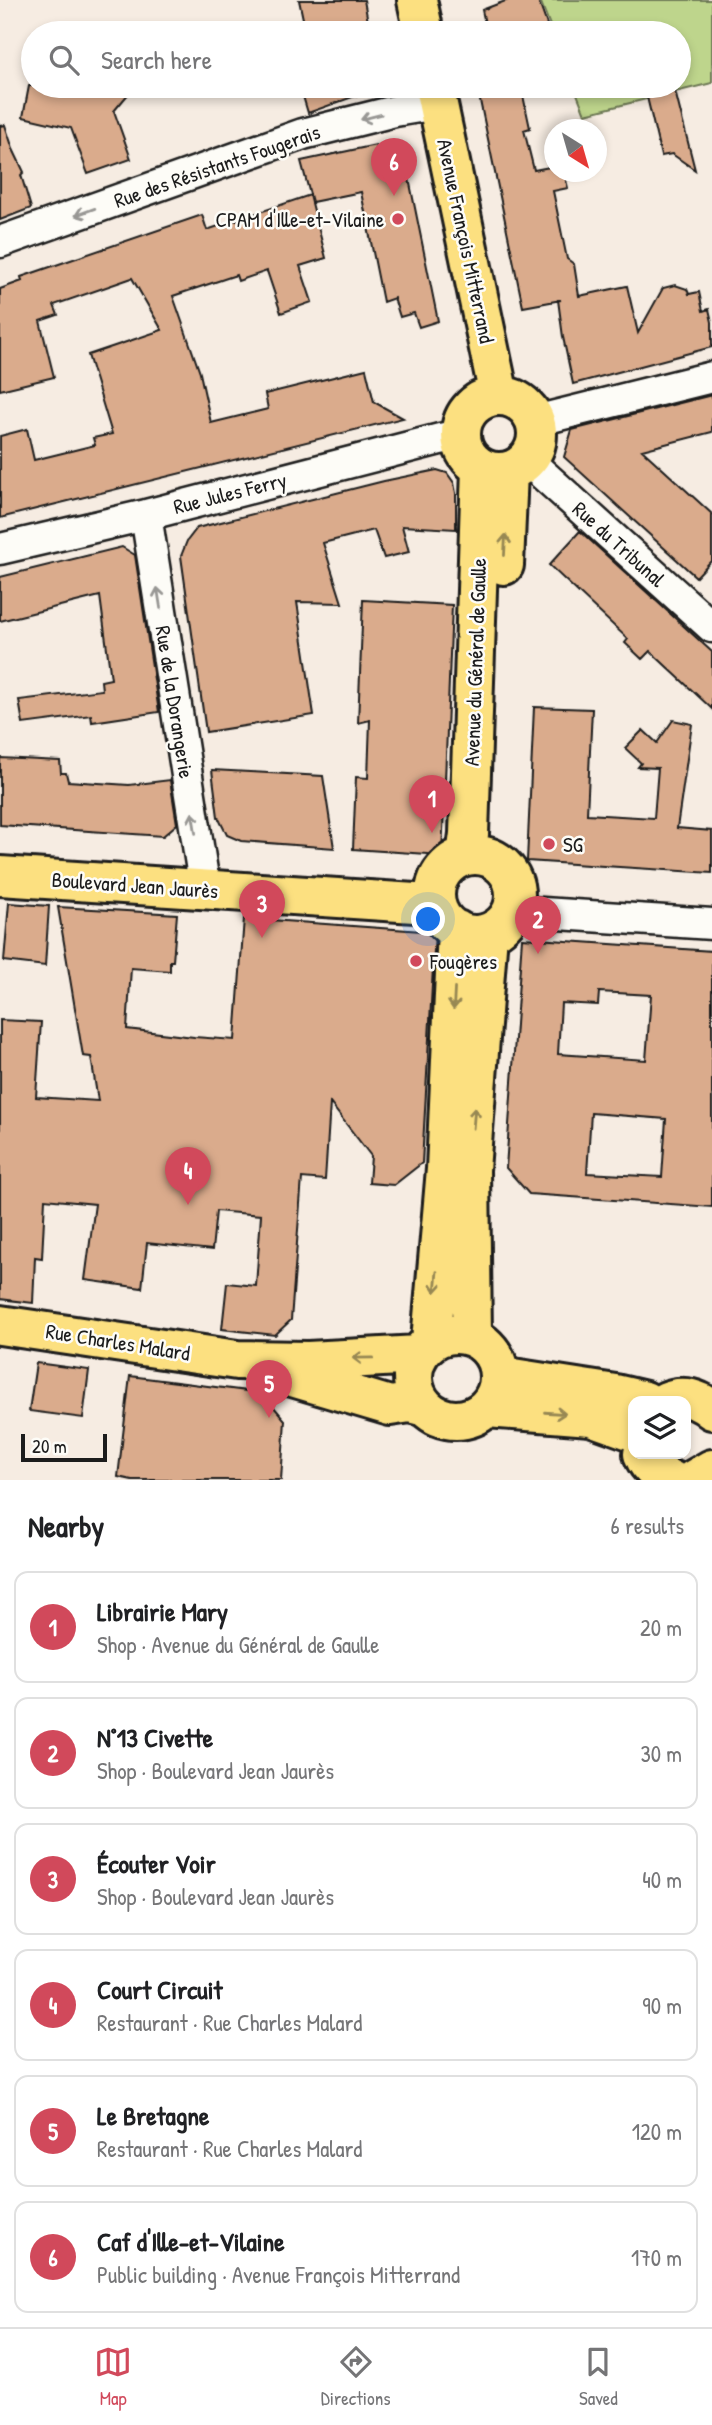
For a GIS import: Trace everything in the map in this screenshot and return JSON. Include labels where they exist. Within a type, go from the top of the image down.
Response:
[{"type":"main road","points":[[417,0],[421,21]]},
{"type":"main road","name":"Avenue François Mitterrand","points":[[437,98],[499,396]]},
{"type":"main road","points":[[499,396],[510,397],[521,403],[535,421],[537,442],[506,467],[469,458],[462,444],[462,425],[471,408],[479,401],[499,396]]},
{"type":"main road","name":"Avenue du Général de Gaulle","points":[[478,857],[506,467]]},
{"type":"main road","points":[[472,1336],[446,1169],[474,909],[507,871],[478,857],[448,867],[441,875],[474,909]]},
{"type":"main road","name":"Boulevard Jean Jaurès","points":[[0,859],[203,881]]},
{"type":"main road","name":"Boulevard Jean Jaurès","points":[[0,876],[417,886],[474,909]]},
{"type":"main road","points":[[302,1370],[425,1348],[451,1334],[472,1336],[492,1352],[498,1363],[493,1392],[475,1416],[461,1420],[440,1417],[423,1405],[412,1381],[413,1367],[425,1348],[456,1229]]},
{"type":"main road","name":"Rue Charles Malard","points":[[0,1325],[302,1370],[390,1406],[410,1403],[423,1405]]},
{"type":"main road","points":[[493,1392],[615,1394],[628,1397]]},
{"type":"main road","points":[[493,1392],[591,1416],[628,1429]]},
{"type":"main road","points":[[691,1399],[712,1410]]},
{"type":"main road","points":[[646,1459],[651,1467],[687,1478]]},
{"type":"street","name":"Rue des Résistants Fougerais","points":[[0,242],[303,135],[395,111],[428,98]]},
{"type":"street","points":[[535,421],[712,377]]},
{"type":"street","name":"Rue Jules Ferry","points":[[0,549],[461,436]]},
{"type":"street","name":"Rue du Tribunal","points":[[506,467],[712,627]]},
{"type":"street","name":"Rue de la Dorangerie","points":[[146,515],[203,881]]},
{"type":"street","name":"Boulevard Jean Jaurès","points":[[474,909],[532,894],[712,907]]},
{"type":"street","name":"Boulevard Jean Jaurès","points":[[474,909],[712,924]]},
{"type":"green space","points":[[540,0],[712,0],[712,83],[691,88],[691,21],[548,21]]},
{"type":"green space","points":[[579,98],[651,98],[585,114]]},
{"type":"building","points":[[299,0],[364,0],[368,21],[303,21]]},
{"type":"building","points":[[508,0],[538,0],[546,21],[484,21],[482,10]]},
{"type":"building","points":[[27,98],[125,98],[114,111],[131,159],[88,174],[71,128],[23,117]]},
{"type":"building","points":[[304,98],[350,98],[308,113]]},
{"type":"building","points":[[479,98],[524,98],[530,128],[524,130],[534,170],[544,168],[544,182],[566,182],[568,188],[553,191],[567,259],[574,264],[579,296],[627,286],[638,333],[663,288],[675,285],[687,289],[689,294],[699,292],[703,311],[709,309],[712,347],[573,384],[558,301],[523,307]]},
{"type":"building","points":[[647,98],[677,98],[695,170],[672,154],[661,156]]},
{"type":"building","points":[[0,124],[5,125],[24,172],[21,175],[31,208],[0,220]]},
{"type":"building","points":[[376,145],[380,164],[405,159],[438,321],[419,327],[414,313],[400,317],[394,298],[383,302],[361,192],[312,202],[301,161]]},
{"type":"building","points":[[310,195],[326,258],[300,266],[312,302],[281,313],[267,271],[238,281],[236,275],[173,296],[200,373],[211,423],[268,409],[265,394],[366,369],[374,402],[403,418],[0,518],[0,436],[27,429],[34,460],[95,445],[93,438],[112,434],[88,355],[162,330],[132,278],[54,305],[58,315],[40,321],[54,377],[0,390],[0,289],[22,281],[21,277],[202,215],[207,230]]},
{"type":"building","points":[[712,395],[712,432],[642,450],[712,514],[712,560],[696,577],[564,457],[572,430]]},
{"type":"building","points":[[437,470],[447,473],[454,483],[456,529],[402,526],[409,552],[384,558],[374,530],[323,543],[342,603],[297,602],[314,715],[206,732],[181,556],[187,541],[197,528]]},
{"type":"building","points":[[580,531],[712,652],[712,709],[650,651],[642,659],[625,643],[628,639],[549,565]]},
{"type":"building","points":[[122,547],[135,555],[159,712],[92,722],[91,715],[23,724],[19,700],[102,690],[101,681],[111,679],[100,596],[0,621],[0,577]]},
{"type":"building","points":[[363,600],[452,605],[442,855],[353,849],[356,777],[368,778],[370,720],[358,723]]},
{"type":"building","points":[[534,707],[592,709],[587,814],[654,818],[658,768],[638,767],[641,763],[625,748],[643,730],[657,743],[673,720],[692,724],[677,828],[712,831],[712,873],[527,861]]},
{"type":"building","points":[[0,758],[60,761],[61,773],[66,773],[68,781],[129,785],[170,780],[177,824],[163,836],[0,825]]},
{"type":"building","points":[[212,770],[323,776],[334,848],[241,841],[227,835],[218,817]]},
{"type":"building","points":[[9,903],[49,906],[45,966],[4,961]]},
{"type":"building","points":[[58,907],[177,914],[170,971],[131,968],[127,1029],[235,1040],[244,918],[435,932],[422,1163],[394,1185],[369,1183],[371,1156],[330,1103],[325,1180],[302,1178],[291,1320],[275,1335],[222,1329],[227,1283],[256,1286],[261,1215],[216,1211],[212,1250],[147,1243],[142,1288],[85,1280],[95,1204],[45,1199],[42,1258],[35,1257],[33,1303],[0,1299],[0,1020],[41,1022],[36,1097],[98,1101],[91,1057],[83,1056]]},
{"type":"building","points":[[522,938],[712,951],[712,1207],[529,1194],[506,1168]],"holes":[[[599,992],[651,995],[646,1060],[558,1054],[561,1003],[598,1005]],[[591,1113],[666,1119],[662,1177],[587,1173]]]},
{"type":"building","points":[[36,1363],[89,1370],[83,1418],[29,1411]]},
{"type":"building","points":[[130,1376],[262,1393],[285,1420],[281,1480],[132,1480],[118,1477]]},
{"type":"place","name":"Caf d'Ille-et-Vilaine","points":[[394,196]]},
{"type":"place","name":"CPAM d'Ille-et-Vilaine","points":[[398,219]]},
{"type":"place","name":"Librairie Mary","points":[[432,833]]},
{"type":"place","name":"SG","points":[[549,844]]},
{"type":"place","name":"Écouter Voir","points":[[262,938]]},
{"type":"place","name":"N°13 Civette","points":[[538,954]]},
{"type":"place","name":"Fougères","points":[[416,961]]},
{"type":"place","name":"Court Circuit","points":[[188,1205]]},
{"type":"place","name":"Le Bretagne","points":[[269,1418]]}]
